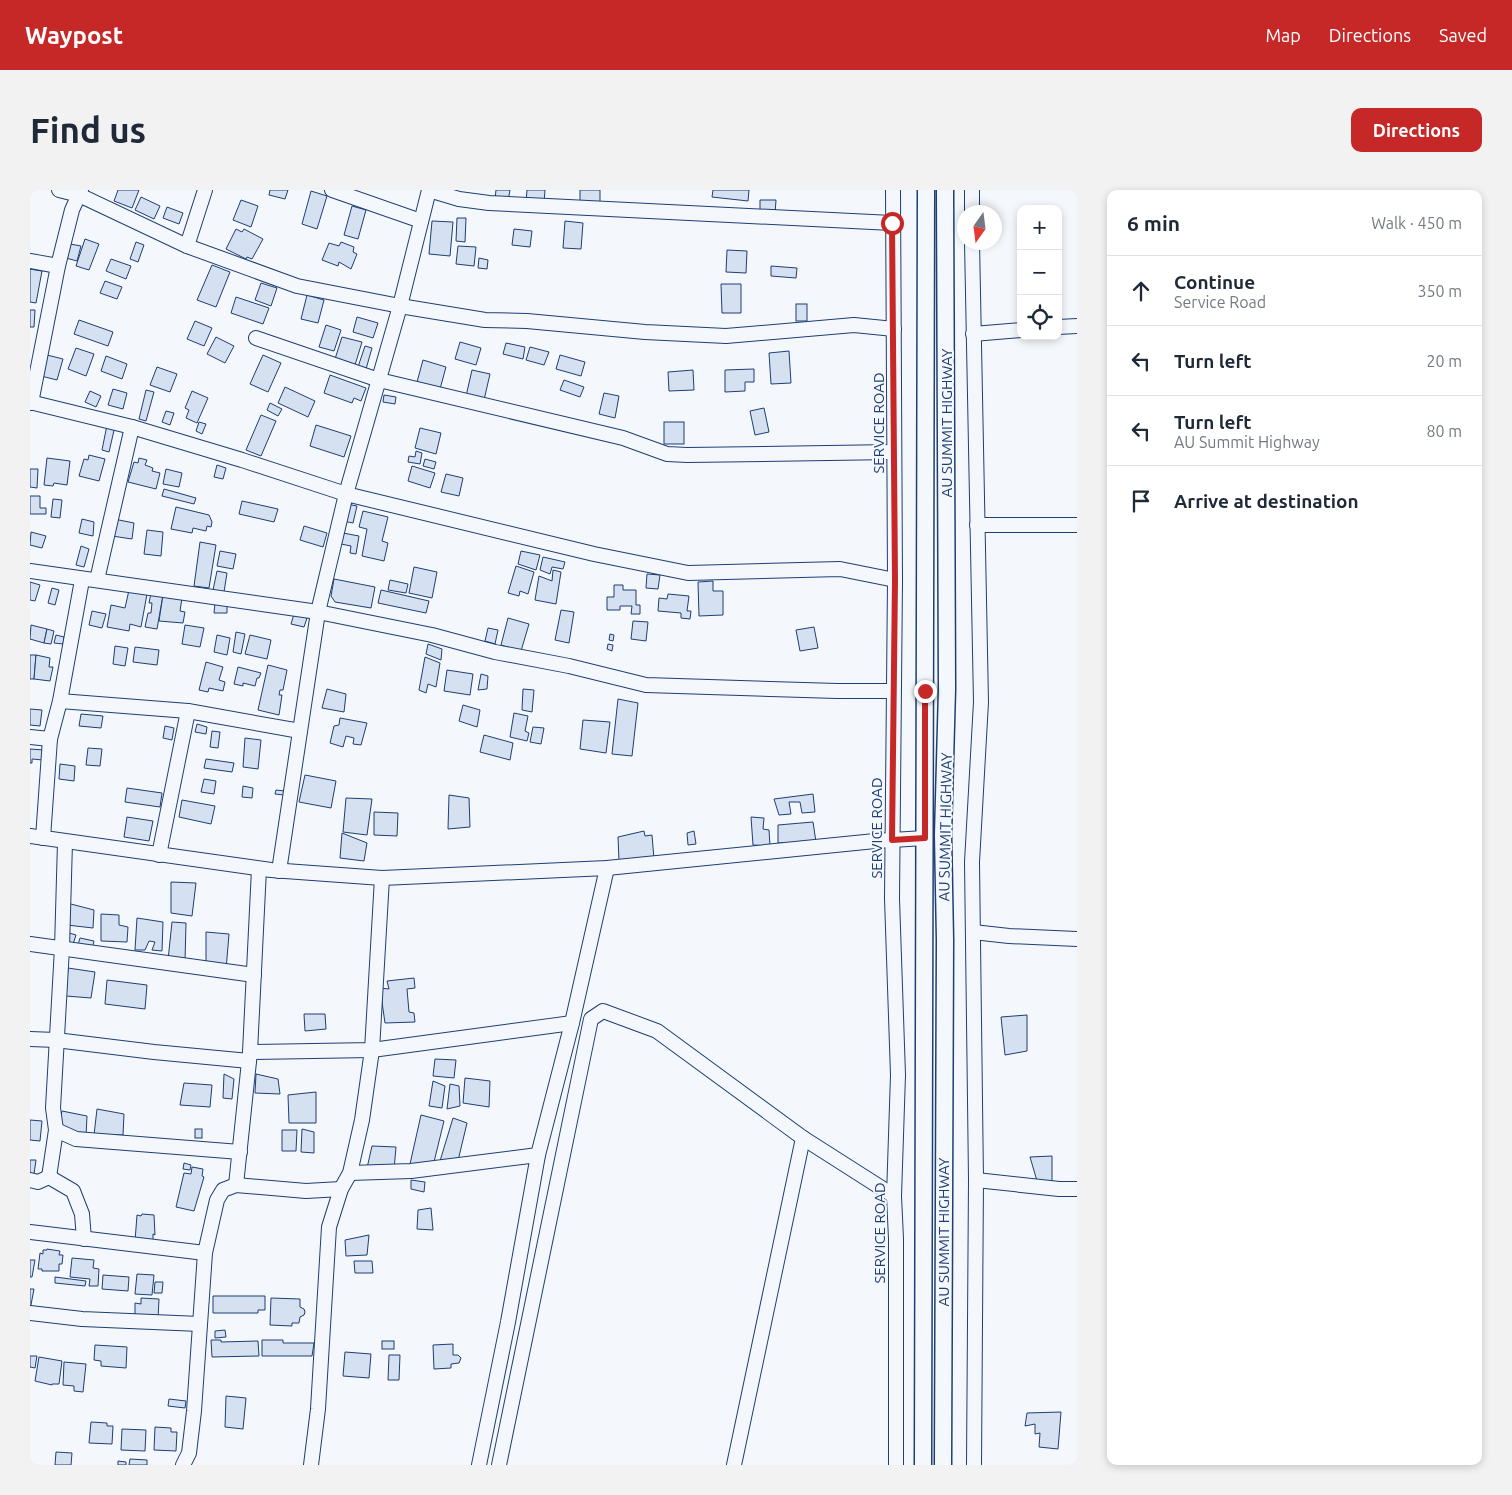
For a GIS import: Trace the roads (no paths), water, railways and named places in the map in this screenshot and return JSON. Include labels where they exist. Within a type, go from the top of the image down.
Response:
[{"type":"main road","name":"AU SUMMIT HIGHWAY","points":[[922,1465],[926,190]]},
{"type":"main road","name":"AU SUMMIT HIGHWAY","points":[[943,1465],[945,960],[943,834],[947,690],[945,190]]},
{"type":"street","points":[[60,190],[80,192],[187,246],[298,286],[400,306],[485,320],[527,321],[645,332],[726,336],[854,325],[894,329]]},
{"type":"street","points":[[187,246],[205,190]]},
{"type":"street","points":[[332,190],[421,221]]},
{"type":"street","points":[[279,871],[318,612],[346,494],[400,306],[429,190],[459,200],[490,197],[892,223]]},
{"type":"street","name":"SERVICE ROAD","points":[[893,190],[895,580],[892,899],[898,1075],[894,1196],[896,1240],[896,1465]]},
{"type":"street","points":[[972,190],[972,205]]},
{"type":"street","points":[[80,192],[72,210],[58,266],[31,402],[132,427],[346,494],[594,554],[688,573],[840,569],[895,580]]},
{"type":"street","points":[[972,250],[981,702],[972,862],[976,1180],[974,1465]]},
{"type":"street","points":[[30,261],[58,266]]},
{"type":"street","points":[[1062,327],[1077,326]]},
{"type":"street","points":[[973,334],[1017,330]]},
{"type":"street","points":[[256,338],[379,380],[624,438],[667,454],[894,452]]},
{"type":"street","points":[[97,580],[132,427]]},
{"type":"street","points":[[977,525],[1077,525]]},
{"type":"street","points":[[30,571],[82,580],[97,580],[318,612],[432,635],[495,652],[569,666],[646,685],[837,692],[893,691]]},
{"type":"street","points":[[82,580],[60,701],[50,739],[36,837],[279,871],[382,878],[607,868],[925,838]]},
{"type":"street","points":[[60,701],[188,711],[300,731]]},
{"type":"street","points":[[159,855],[188,711]]},
{"type":"street","points":[[30,737],[50,739]]},
{"type":"street","points":[[49,1177],[53,1161],[56,1130],[52,1108],[62,948],[65,842]]},
{"type":"street","points":[[236,1185],[249,1056],[259,868]]},
{"type":"street","points":[[479,1465],[508,1322],[538,1155],[572,1023],[607,868]]},
{"type":"street","points":[[311,1465],[318,1409],[329,1226],[341,1189],[350,1173],[362,1120],[372,1050],[382,878]]},
{"type":"street","points":[[973,932],[1009,936],[1077,939]]},
{"type":"street","points":[[30,944],[254,975]]},
{"type":"street","points":[[499,1465],[591,1019],[603,1011],[658,1031],[802,1138],[894,1196]]},
{"type":"street","points":[[30,1039],[249,1056],[372,1050],[572,1023]]},
{"type":"street","points":[[56,1130],[76,1139],[240,1152]]},
{"type":"street","points":[[734,1465],[802,1138]]},
{"type":"street","points":[[350,1173],[411,1171],[538,1155]]},
{"type":"street","points":[[30,1180],[38,1182],[49,1177]]},
{"type":"street","points":[[49,1177],[73,1191],[82,1214],[84,1238]]},
{"type":"street","points":[[976,1180],[1059,1190],[1077,1189]]},
{"type":"street","points":[[188,1461],[194,1411],[204,1253],[216,1200],[223,1190],[236,1185],[306,1191],[341,1189]]},
{"type":"street","points":[[30,1232],[204,1253]]},
{"type":"street","points":[[30,1313],[82,1319],[200,1324]]}]
